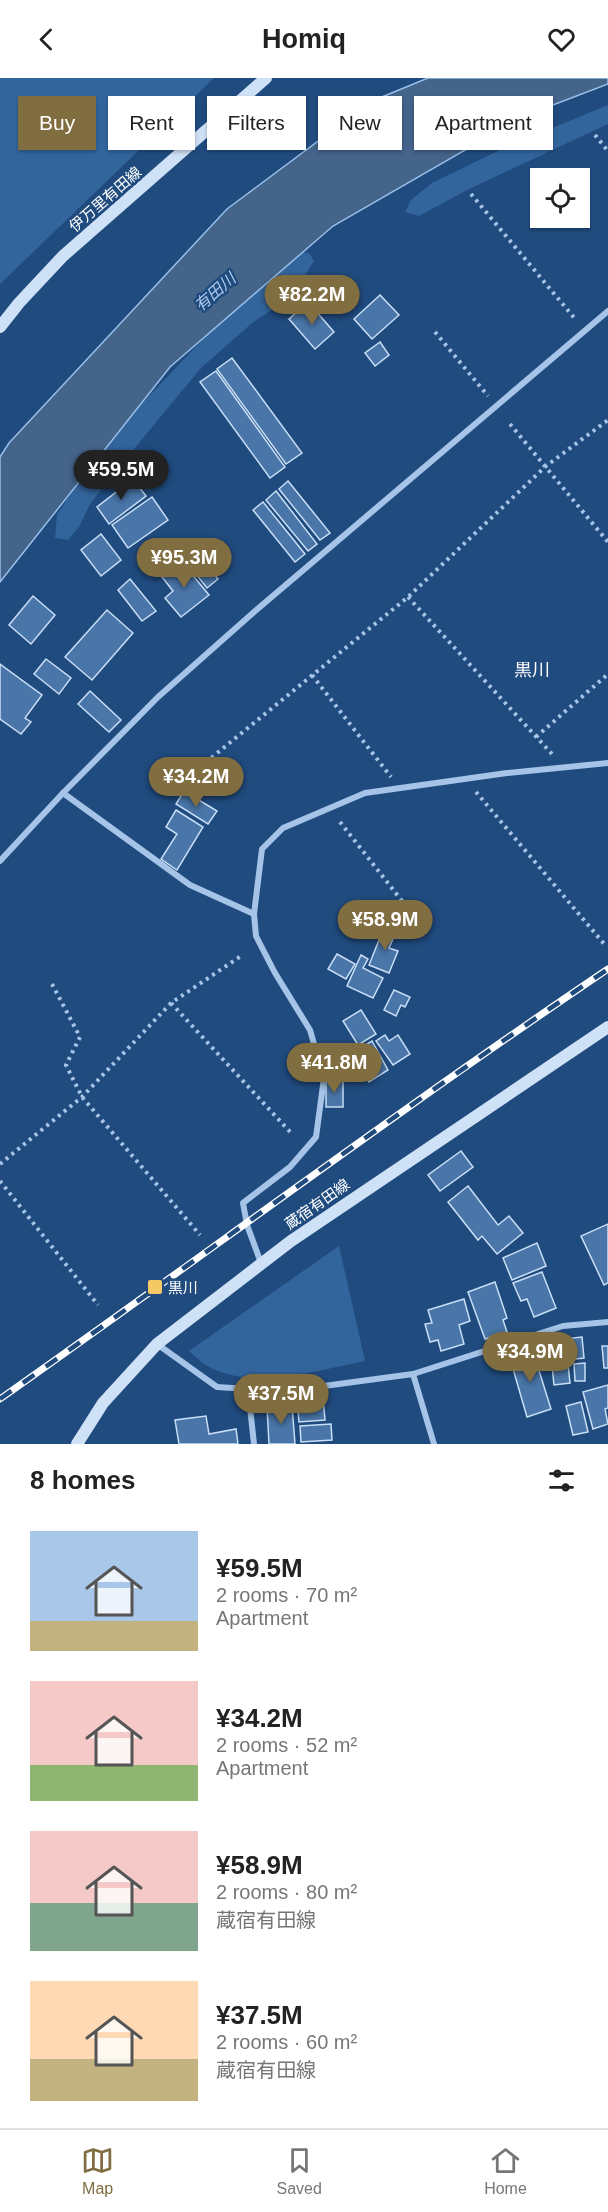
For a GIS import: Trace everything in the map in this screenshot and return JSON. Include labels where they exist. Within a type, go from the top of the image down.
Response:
[{"type":"main road","name":"伊万里有田線","points":[[0,327],[63,256],[266,78]]},
{"type":"main road","name":"蔵宿有田線","points":[[77,1444],[103,1403],[157,1344],[291,1241],[608,1027]]},
{"type":"street","points":[[0,861],[63,793],[167,689],[439,453],[608,311]]},
{"type":"street","points":[[261,1264],[246,1225],[243,1203],[290,1167],[316,1137],[324,1078],[310,1030],[275,973],[256,936],[255,914],[262,849],[283,828],[365,794],[507,772],[608,763]]},
{"type":"street","points":[[63,793],[190,885],[255,914]]},
{"type":"street","points":[[157,1344],[217,1387],[248,1389],[324,1386],[413,1374],[563,1326],[608,1323]]},
{"type":"street","points":[[413,1374],[434,1444]]},
{"type":"street","points":[[248,1389],[254,1444]]},
{"type":"path","points":[[595,135],[608,151]]},
{"type":"path","points":[[471,194],[582,327]]},
{"type":"path","points":[[435,332],[493,402]]},
{"type":"path","points":[[194,772],[408,597],[546,466],[608,420]]},
{"type":"path","points":[[510,424],[608,542]]},
{"type":"path","points":[[408,597],[554,757]]},
{"type":"path","points":[[536,737],[608,674]]},
{"type":"path","points":[[312,675],[395,782]]},
{"type":"path","points":[[475,791],[605,945]]},
{"type":"path","points":[[340,822],[413,915]]},
{"type":"path","points":[[0,1164],[82,1097],[171,1003],[241,956]]},
{"type":"path","points":[[52,984],[80,1037],[66,1065],[82,1097],[200,1235]]},
{"type":"path","points":[[171,1003],[292,1134]]},
{"type":"path","points":[[0,1181],[98,1305]]},
{"type":"shaded area","points":[[0,78],[214,78],[195,96],[108,96],[108,150],[139,150],[0,284]]},
{"type":"shaded area","points":[[608,105],[608,124],[553,150],[553,128]]},
{"type":"shaded area","points":[[500,150],[552,150],[467,190],[419,216],[405,212],[411,200],[432,183]]},
{"type":"shaded area","points":[[297,251],[309,253],[314,261],[291,297],[252,323],[201,368],[90,504],[79,527],[68,540],[55,538],[57,515],[77,484],[132,414],[226,315],[269,282]]},
{"type":"shaded area","points":[[339,1246],[365,1361],[287,1376],[247,1377],[211,1368],[189,1351]]},
{"type":"water","name":"有田川","points":[[428,78],[608,78],[608,84],[553,105],[553,96],[414,96],[414,150],[465,150],[333,226],[170,367],[0,582],[0,457],[9,443],[227,209],[318,141],[318,150],[402,150],[402,96],[384,96]]},
{"type":"building","points":[[380,295],[399,315],[372,339],[354,319]]},
{"type":"building","points":[[308,302],[334,332],[315,349],[289,319]]},
{"type":"building","points":[[380,342],[389,355],[375,366],[365,353]]},
{"type":"building","points":[[232,358],[302,453],[286,464],[217,369]]},
{"type":"building","points":[[216,371],[285,467],[270,478],[200,382]]},
{"type":"building","points":[[133,479],[146,496],[109,524],[97,507]]},
{"type":"building","points":[[288,481],[330,533],[320,540],[279,489]]},
{"type":"building","points":[[276,491],[317,544],[308,551],[266,500]]},
{"type":"building","points":[[152,497],[168,520],[128,548],[112,525]]},
{"type":"building","points":[[263,502],[305,554],[295,562],[253,510]]},
{"type":"building","points":[[101,534],[121,560],[101,576],[81,550]]},
{"type":"building","points":[[195,550],[218,579],[207,588],[184,559]]},
{"type":"building","points":[[181,561],[209,595],[181,617],[165,598],[173,591],[162,577]]},
{"type":"building","points":[[130,579],[156,611],[142,621],[118,590]]},
{"type":"building","points":[[33,596],[55,615],[31,644],[9,625]]},
{"type":"building","points":[[107,610],[133,633],[92,680],[65,657]]},
{"type":"building","points":[[46,659],[71,678],[59,694],[34,674]]},
{"type":"building","points":[[0,664],[42,695],[25,718],[31,722],[21,734],[0,719]]},
{"type":"building","points":[[90,691],[121,720],[109,732],[78,704]]},
{"type":"building","points":[[184,791],[217,811],[208,824],[176,804]]},
{"type":"building","points":[[176,810],[203,827],[177,870],[161,859],[177,834],[166,827]]},
{"type":"building","points":[[385,925],[397,930],[389,948],[398,951],[389,973],[369,965]]},
{"type":"building","points":[[337,954],[355,964],[346,979],[328,969]]},
{"type":"building","points":[[361,955],[368,959],[363,968],[383,978],[373,998],[347,986]]},
{"type":"building","points":[[394,990],[410,997],[405,1007],[401,1005],[396,1016],[384,1010]]},
{"type":"building","points":[[361,1010],[376,1034],[358,1045],[343,1021]]},
{"type":"building","points":[[385,1035],[389,1041],[398,1035],[410,1054],[393,1065],[376,1041]]},
{"type":"building","points":[[372,1041],[388,1070],[369,1082],[352,1053]]},
{"type":"building","points":[[345,1050],[351,1067],[328,1076],[322,1059]]},
{"type":"building","points":[[326,1081],[343,1081],[343,1107],[326,1107]]},
{"type":"building","points":[[461,1151],[473,1167],[440,1191],[428,1175]]},
{"type":"building","points":[[468,1186],[498,1225],[509,1216],[523,1233],[497,1254],[482,1236],[478,1240],[448,1202]]},
{"type":"building","points":[[608,1224],[608,1283],[604,1285],[581,1236]]},
{"type":"building","points":[[537,1243],[546,1266],[512,1280],[503,1258]]},
{"type":"building","points":[[542,1272],[556,1308],[534,1317],[527,1299],[521,1301],[513,1283]]},
{"type":"building","points":[[495,1282],[507,1318],[503,1320],[507,1332],[485,1339],[468,1292]]},
{"type":"building","points":[[464,1299],[470,1321],[459,1325],[464,1344],[441,1351],[438,1340],[430,1342],[425,1324],[432,1323],[428,1310]]},
{"type":"building","points":[[582,1337],[584,1358],[557,1361],[555,1340]]},
{"type":"building","points":[[602,1346],[608,1346],[608,1368],[604,1368]]},
{"type":"building","points":[[532,1348],[551,1409],[527,1417],[509,1355]]},
{"type":"building","points":[[585,1363],[585,1381],[575,1381],[574,1364]]},
{"type":"building","points":[[568,1364],[570,1383],[554,1385],[552,1366]]},
{"type":"building","points":[[608,1385],[608,1408],[605,1409],[608,1424],[593,1429],[583,1392]]},
{"type":"building","points":[[323,1398],[325,1420],[299,1422],[297,1400]]},
{"type":"building","points":[[581,1402],[588,1432],[573,1435],[566,1406]]},
{"type":"building","points":[[292,1405],[295,1444],[269,1444],[267,1407]]},
{"type":"building","points":[[206,1416],[209,1434],[236,1429],[238,1444],[179,1444],[175,1420]]},
{"type":"building","points":[[331,1424],[332,1440],[301,1442],[300,1426]]},
{"type":"railway","points":[[0,1399],[379,1128],[608,969]]},
{"type":"place","name":"黒川","points":[[155,1287]]},
{"type":"district","name":"黒川","points":[[532,670]]}]
